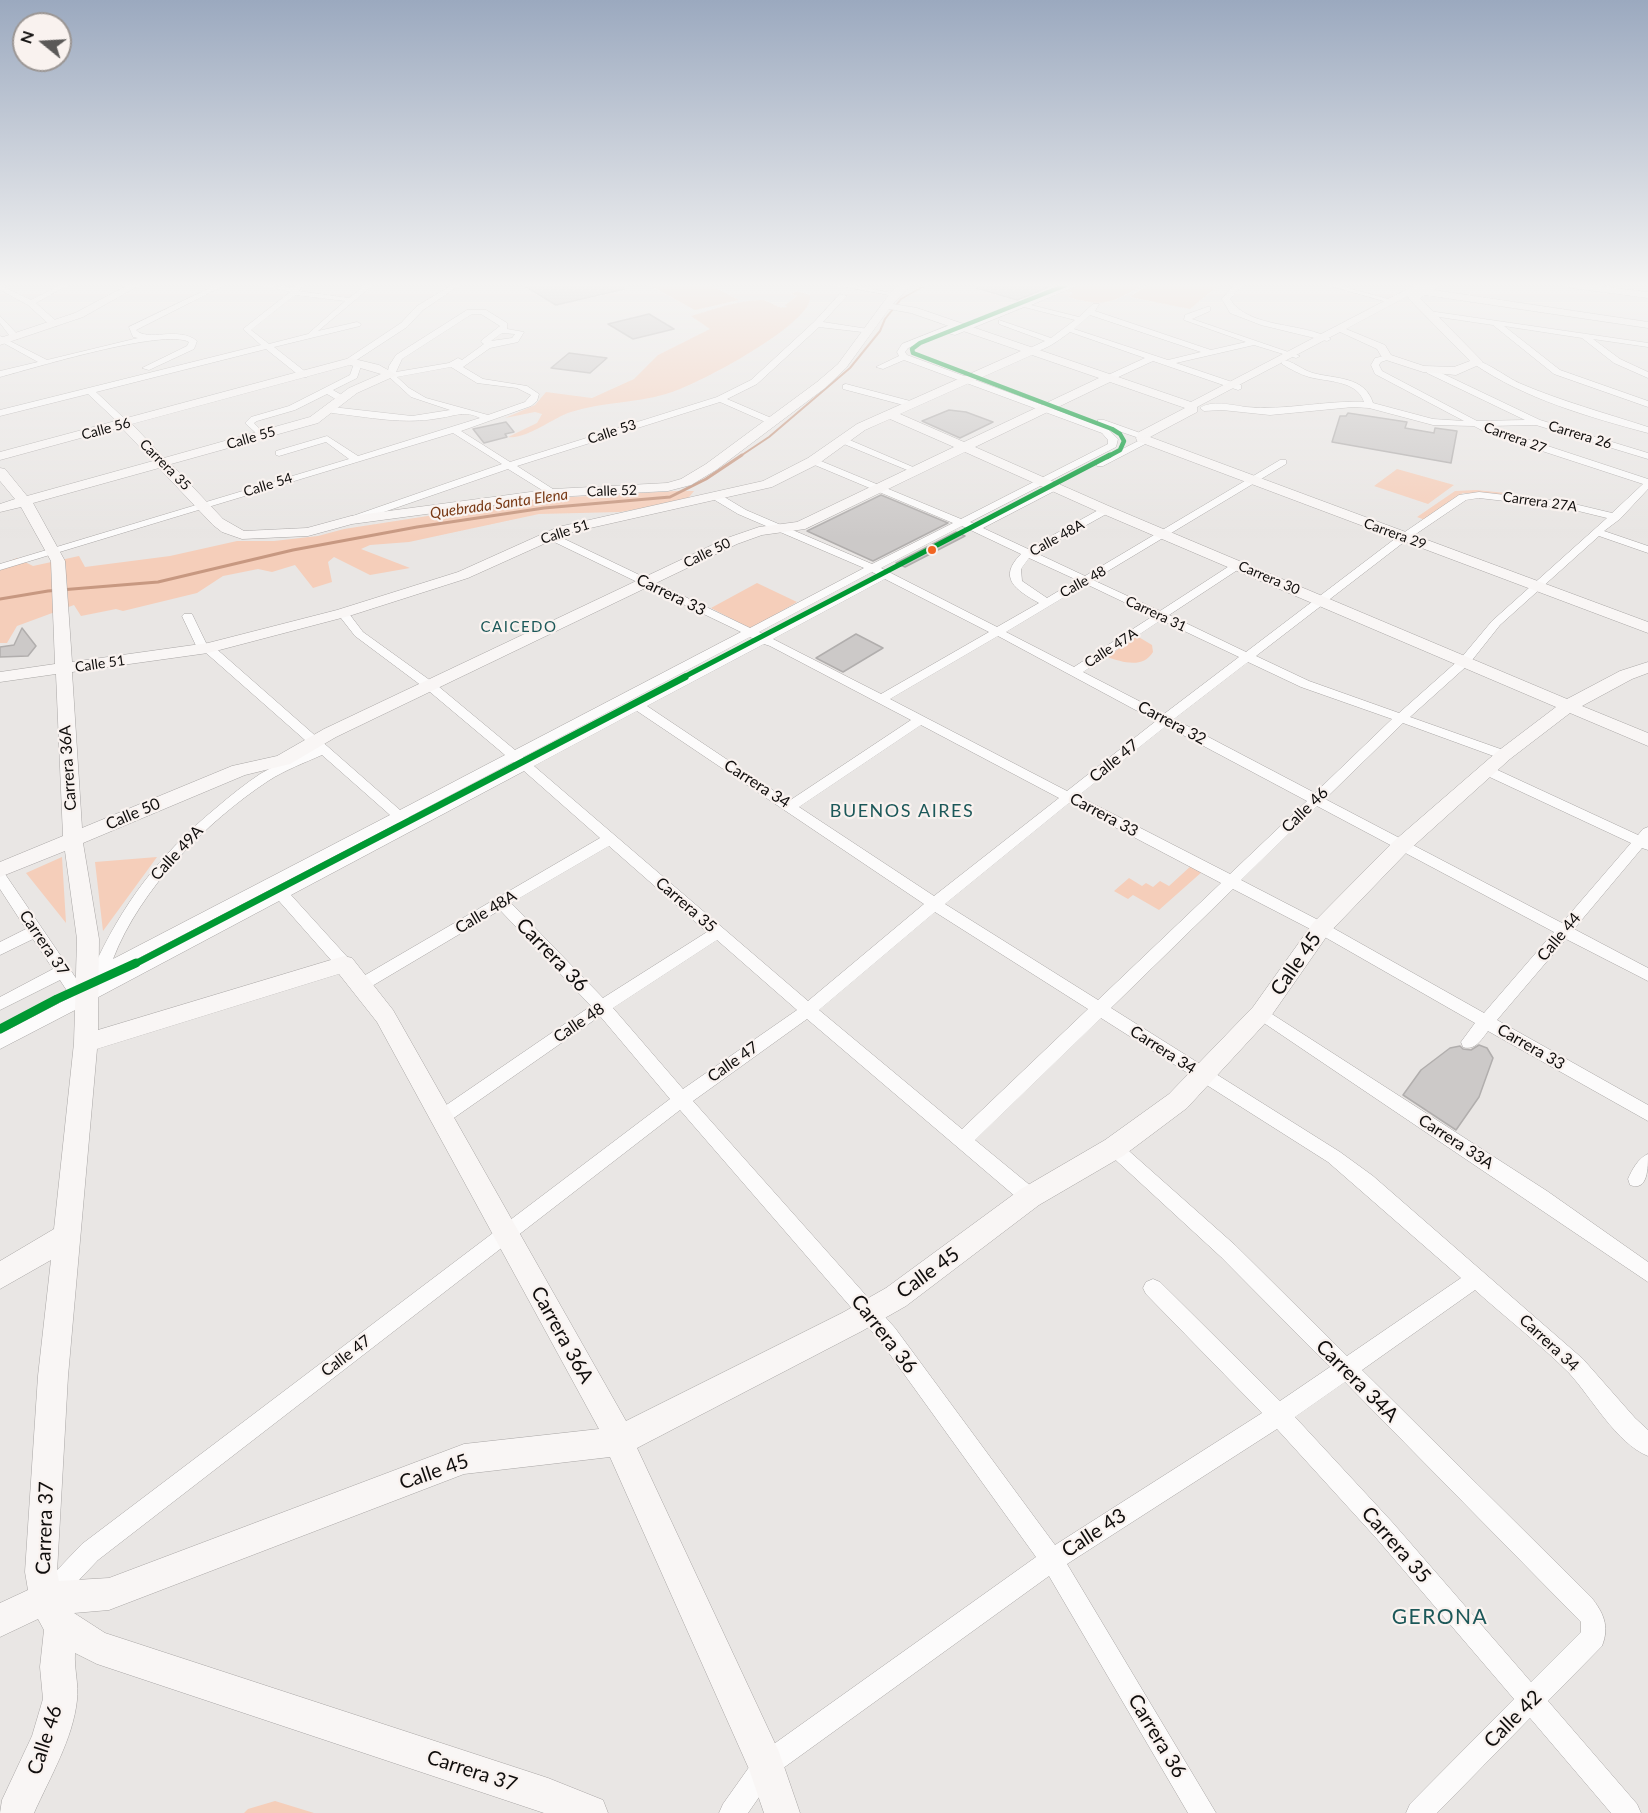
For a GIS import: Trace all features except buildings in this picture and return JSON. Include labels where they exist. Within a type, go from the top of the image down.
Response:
[{"type":"street","points":[[0,374],[18,370]]},
{"type":"street","points":[[93,391],[140,370]]},
{"type":"street","points":[[0,413],[175,370]]},
{"type":"street","points":[[297,370],[304,375]]},
{"type":"street","name":"Calle 56","points":[[0,456],[325,370]]},
{"type":"street","points":[[256,430],[249,423],[254,419],[282,412],[327,390],[354,376],[354,370]]},
{"type":"street","points":[[382,370],[392,375],[418,400],[483,415],[488,419]]},
{"type":"street","points":[[392,375],[393,370]]},
{"type":"street","points":[[392,375],[430,370]]},
{"type":"street","name":"Calle 54","points":[[0,567],[56,556],[204,505],[488,419],[528,404],[534,399],[535,394],[527,389],[477,380],[461,370]]},
{"type":"street","name":"Calle 53","points":[[351,520],[508,465],[720,399],[749,386],[767,370]]},
{"type":"street","name":"Calle 52","points":[[242,535],[269,536],[308,532],[351,520],[553,493],[704,487],[773,422],[838,370]]},
{"type":"street","name":"Carrera 29","points":[[949,370],[1144,439],[1648,628]]},
{"type":"street","name":"Carrera 29","points":[[953,370],[972,378]]},
{"type":"street","name":"Calle 51","points":[[0,677],[62,661],[206,649],[343,613],[463,575],[550,536],[617,517],[690,502],[704,487],[768,484],[813,461],[861,427],[991,370]]},
{"type":"street","points":[[1089,370],[1197,406],[1270,412],[1323,405],[1370,405],[1433,422],[1476,424],[1537,422]]},
{"type":"street","name":"Calle 50","points":[[0,870],[231,773],[266,770],[290,757],[320,746],[430,686],[741,537],[800,526],[1127,370]]},
{"type":"street","points":[[1187,370],[1235,386]]},
{"type":"street","points":[[519,760],[638,705],[960,522],[1048,485],[1144,439],[1197,406],[1267,370]]},
{"type":"street","points":[[1302,370],[1305,373],[1361,389],[1368,397],[1370,405]]},
{"type":"street","name":"Carrera 27","points":[[1377,370],[1476,424],[1509,438],[1647,486]]},
{"type":"street","name":"Carrera 26","points":[[1426,370],[1537,422],[1648,456]]},
{"type":"street","points":[[1430,371],[1453,370]]},
{"type":"street","points":[[1478,370],[1487,370],[1528,389],[1648,430]]},
{"type":"street","points":[[1554,370],[1648,404]]},
{"type":"street","name":"Calle 55","points":[[0,508],[314,420],[332,410],[342,399],[359,388],[392,375]]},
{"type":"street","points":[[846,387],[911,404]]},
{"type":"street","points":[[327,390],[342,399]]},
{"type":"street","name":"Carrera 35","points":[[93,391],[227,529],[242,535]]},
{"type":"street","points":[[1608,399],[1619,394]]},
{"type":"street","points":[[720,399],[773,422]]},
{"type":"street","points":[[1588,410],[1598,405]]},
{"type":"street","name":"Carrera 29","points":[[1048,485],[1113,444],[1113,439],[1105,431],[1050,407]]},
{"type":"street","points":[[332,410],[405,419],[434,417],[459,410]]},
{"type":"street","name":"Carrera 30","points":[[890,414],[1106,510],[1648,740]]},
{"type":"street","points":[[454,430],[553,493]]},
{"type":"street","points":[[279,453],[327,439],[356,459]]},
{"type":"street","points":[[842,440],[915,470]]},
{"type":"street","name":"Carrera 31","points":[[813,461],[975,528],[1305,684],[1504,755]]},
{"type":"street","name":"Calle 48","points":[[882,699],[999,632],[1046,602],[1087,581],[1283,462]]},
{"type":"street","points":[[0,472],[24,502],[56,556]]},
{"type":"street","points":[[975,528],[1048,485]]},
{"type":"street","name":"Calle 46","points":[[964,1139],[1400,718],[1464,661],[1496,623],[1535,586],[1616,517],[1647,486]]},
{"type":"street","name":"Carrera 32","points":[[704,487],[742,512],[877,570],[999,632],[1648,975]]},
{"type":"street","name":"Carrera 27A","points":[[1463,497],[1486,495],[1528,499],[1616,517]]},
{"type":"street","name":"Calle 47","points":[[0,1620],[53,1613],[90,1552],[682,1099],[808,1010],[934,904],[1070,798],[1166,719],[1404,537],[1463,497]]},
{"type":"street","name":"Calle 48A","points":[[1046,602],[1020,585],[1013,570],[1017,562],[1028,553],[1106,510]]},
{"type":"street","points":[[1597,532],[1648,550]]},
{"type":"street","name":"Carrera 33","points":[[550,536],[882,699],[1321,928],[1648,1114]]},
{"type":"street","name":"Carrera 36A","points":[[56,556],[73,840],[88,939],[89,992]]},
{"type":"street","name":"Calle 47A","points":[[1074,673],[1238,565]]},
{"type":"street","name":"Carrera 35","points":[[343,613],[359,634],[430,686],[519,760],[808,1010],[964,1139],[1030,1197]]},
{"type":"street","points":[[188,616],[206,649],[407,823]]},
{"type":"street","points":[[89,992],[280,893],[519,760],[757,636]]},
{"type":"street","name":"Calle 45","points":[[53,1613],[109,1594],[464,1459],[596,1445],[620,1440],[896,1297],[1030,1197],[1114,1148],[1178,1101],[1261,1013],[1321,928],[1401,846],[1486,770],[1570,705],[1626,675],[1648,667]]},
{"type":"street","name":"Carrera 34","points":[[638,705],[934,904],[1334,1157],[1478,1278],[1576,1366],[1627,1426],[1648,1445]]},
{"type":"street","points":[[791,806],[920,720]]},
{"type":"street","name":"Calle 49A","points":[[89,992],[129,913],[170,858],[201,826],[266,770]]},
{"type":"street","points":[[1486,770],[1645,839]]},
{"type":"street","points":[[0,1042],[89,992],[407,823]]},
{"type":"street","name":"Calle 48A","points":[[362,985],[609,839]]},
{"type":"street","name":"Calle 44","points":[[1469,1042],[1645,839]]},
{"type":"street","name":"Carrera 37","points":[[0,878],[63,971],[89,992],[52,1387],[41,1572],[53,1613],[97,1647],[548,1796],[590,1813]]},
{"type":"street","name":"Carrera 36A","points":[[280,893],[362,985],[385,1016],[620,1440],[627,1462],[766,1765],[782,1813]]},
{"type":"street","name":"Carrera 36","points":[[502,903],[602,1007],[869,1312],[1052,1560],[1203,1813]]},
{"type":"street","points":[[0,949],[35,931]]},
{"type":"street","name":"Calle 48","points":[[442,1117],[602,1007],[718,932]]},
{"type":"street","points":[[86,1043],[344,964]]},
{"type":"street","points":[[0,1004],[63,971]]},
{"type":"street","name":"Carrera 33A","points":[[1261,1013],[1540,1197],[1648,1273]]},
{"type":"street","name":"Carrera 34A","points":[[1114,1148],[1228,1251],[1583,1605],[1593,1618]]},
{"type":"street","points":[[1637,1179],[1648,1162]]},
{"type":"street","points":[[0,1276],[68,1235]]},
{"type":"street","name":"Calle 43","points":[[732,1813],[766,1765],[1052,1560],[1279,1415],[1478,1278]]},
{"type":"street","name":"Carrera 35","points":[[1154,1288],[1279,1415],[1385,1532],[1628,1813]]},
{"type":"street","name":"Calle 46","points":[[15,1813],[50,1740],[60,1699],[53,1613]]},
{"type":"street","name":"Calle 42","points":[[1419,1813],[1593,1637],[1593,1618]]},
{"type":"shaded area","points":[[643,370],[720,370],[666,394],[571,412],[531,432],[508,437],[537,423],[542,414],[535,412],[505,418],[535,405],[546,392],[592,398],[634,379]]},
{"type":"shaded area","points":[[1397,469],[1454,485],[1428,504],[1374,486]]},
{"type":"shaded area","points":[[1476,490],[1506,493],[1508,497],[1463,493],[1425,520],[1417,517],[1455,491]]},
{"type":"shaded area","points":[[694,491],[686,501],[620,512],[539,514],[409,542],[370,545],[361,549],[410,568],[370,575],[334,557],[328,562],[332,582],[313,588],[295,565],[272,572],[258,569],[223,576],[197,593],[123,611],[116,609],[81,616],[74,605],[17,626],[7,643],[0,643],[0,565],[17,558],[33,566],[79,556],[85,567],[170,556],[237,541],[274,541],[318,536],[344,529],[537,499]]},
{"type":"shaded area","points":[[757,583],[797,602],[751,629],[711,608]]},
{"type":"shaded area","points":[[1137,636],[1152,645],[1153,652],[1144,661],[1132,663],[1107,657]]},
{"type":"shaded area","points":[[62,857],[66,923],[26,873]]},
{"type":"shaded area","points":[[157,857],[103,931],[95,862]]},
{"type":"shaded area","points":[[1192,865],[1203,871],[1159,910],[1133,895],[1128,899],[1114,891],[1129,878],[1142,886],[1146,883],[1153,887],[1160,881],[1169,886]]},
{"type":"shaded area","points":[[275,1801],[314,1813],[244,1813],[248,1809]]},
{"type":"waterway","name":"Quebrada Santa Elena","points":[[0,599],[48,591],[158,582],[293,550],[417,527],[544,508],[670,497],[706,479],[769,437],[848,370]]},
{"type":"transit line","points":[[0,1029],[57,999],[125,969],[1120,450],[1124,441],[1120,434],[1112,429],[956,370]]},
{"type":"district","name":"CAICEDO","points":[[519,627]]},
{"type":"district","name":"BUENOS AIRES","points":[[902,811]]},
{"type":"district","name":"GERONA","points":[[1440,1617]]}]
